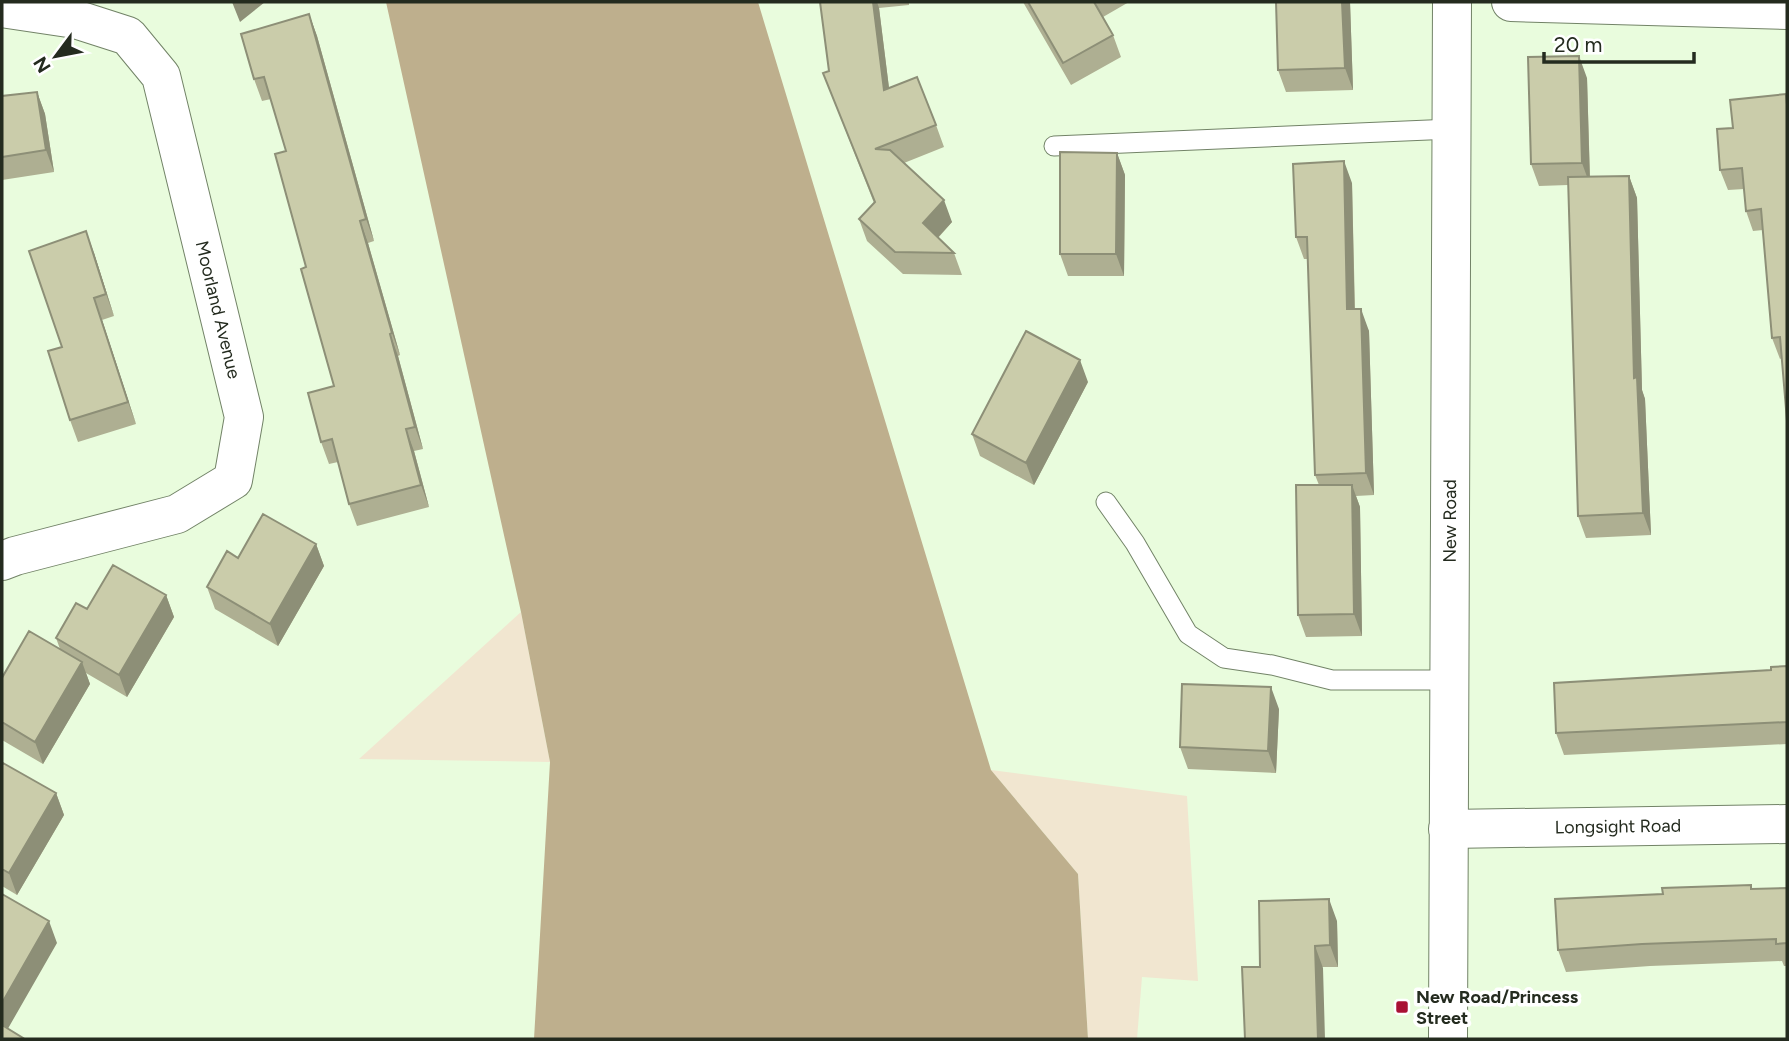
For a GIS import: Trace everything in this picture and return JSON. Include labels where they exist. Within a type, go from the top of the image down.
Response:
[{"type":"street","name":"New Road","points":[[1448,1039],[1452,2]]},
{"type":"street","points":[[1511,2],[1787,10]]},
{"type":"street","name":"Moorland Avenue","points":[[2,8],[75,19],[128,36],[160,75],[244,417],[233,480],[177,514],[2,561]]},
{"type":"street","name":"Longsight Road","points":[[1448,829],[1787,824]]},
{"type":"lane","points":[[1054,146],[1452,129]]},
{"type":"lane","points":[[1106,502],[1135,543],[1188,634],[1224,658],[1272,665],[1332,680],[1449,680]]},
{"type":"shaded area","points":[[386,2],[758,2],[991,770],[1078,874],[1088,1039],[534,1039],[550,762],[521,612]]},
{"type":"shaded area","points":[[521,612],[550,762],[359,759]]},
{"type":"shaded area","points":[[991,770],[1187,796],[1198,981],[1142,977],[1137,1039],[1088,1039],[1078,874]]},
{"type":"building","points":[[820,2],[873,2],[884,90],[917,77],[936,125],[875,149],[890,150],[944,200],[923,223],[954,253],[895,252],[859,219],[875,202],[823,73],[829,71]]},
{"type":"building","points":[[1028,2],[1094,2],[1113,35],[1063,63]]},
{"type":"building","points":[[1276,2],[1342,2],[1345,68],[1278,70]]},
{"type":"building","points":[[309,14],[366,219],[360,221],[415,427],[406,429],[421,485],[349,504],[332,439],[321,442],[308,393],[334,386],[301,269],[306,267],[275,154],[286,151],[264,77],[254,79],[241,34]]},
{"type":"building","points":[[1579,56],[1582,163],[1531,164],[1528,57]]},
{"type":"building","points":[[37,92],[46,150],[2,157],[2,96]]},
{"type":"building","points":[[1786,94],[1787,421],[1780,337],[1772,338],[1761,209],[1746,211],[1742,168],[1720,170],[1717,129],[1733,128],[1730,100]]},
{"type":"building","points":[[1060,152],[1117,153],[1116,254],[1060,254]]},
{"type":"building","points":[[1344,161],[1347,309],[1361,309],[1366,473],[1315,475],[1307,237],[1296,237],[1293,164]]},
{"type":"building","points":[[1629,176],[1634,378],[1637,377],[1643,513],[1578,516],[1568,177]]},
{"type":"building","points":[[86,231],[106,294],[94,298],[128,402],[70,420],[48,351],[62,347],[29,251]]},
{"type":"building","points":[[1026,331],[1080,360],[1026,463],[972,434]]},
{"type":"building","points":[[1296,485],[1352,485],[1354,614],[1298,615]]},
{"type":"building","points":[[263,514],[316,544],[270,624],[207,587],[227,551],[238,558]]},
{"type":"building","points":[[113,565],[166,595],[119,675],[56,638],[76,603],[87,609]]},
{"type":"building","points":[[29,631],[82,662],[35,742],[2,722],[2,675]]},
{"type":"building","points":[[1787,666],[1787,722],[1556,733],[1554,683],[1771,670],[1771,667]]},
{"type":"building","points":[[1182,684],[1271,687],[1268,751],[1180,747]]},
{"type":"building","points":[[3,763],[56,793],[9,873],[2,869]]},
{"type":"building","points":[[1751,885],[1751,889],[1787,888],[1787,943],[1776,944],[1776,939],[1558,950],[1555,899],[1663,894],[1662,888]]},
{"type":"building","points":[[2,894],[49,921],[2,1003]]},
{"type":"building","points":[[1329,899],[1330,945],[1315,946],[1318,1039],[1245,1039],[1242,967],[1260,967],[1259,901]]},
{"type":"building","points":[[2,1025],[23,1038],[2,1039]]},
{"type":"place","name":"New Road/Princess Street","points":[[1402,1007]]}]
